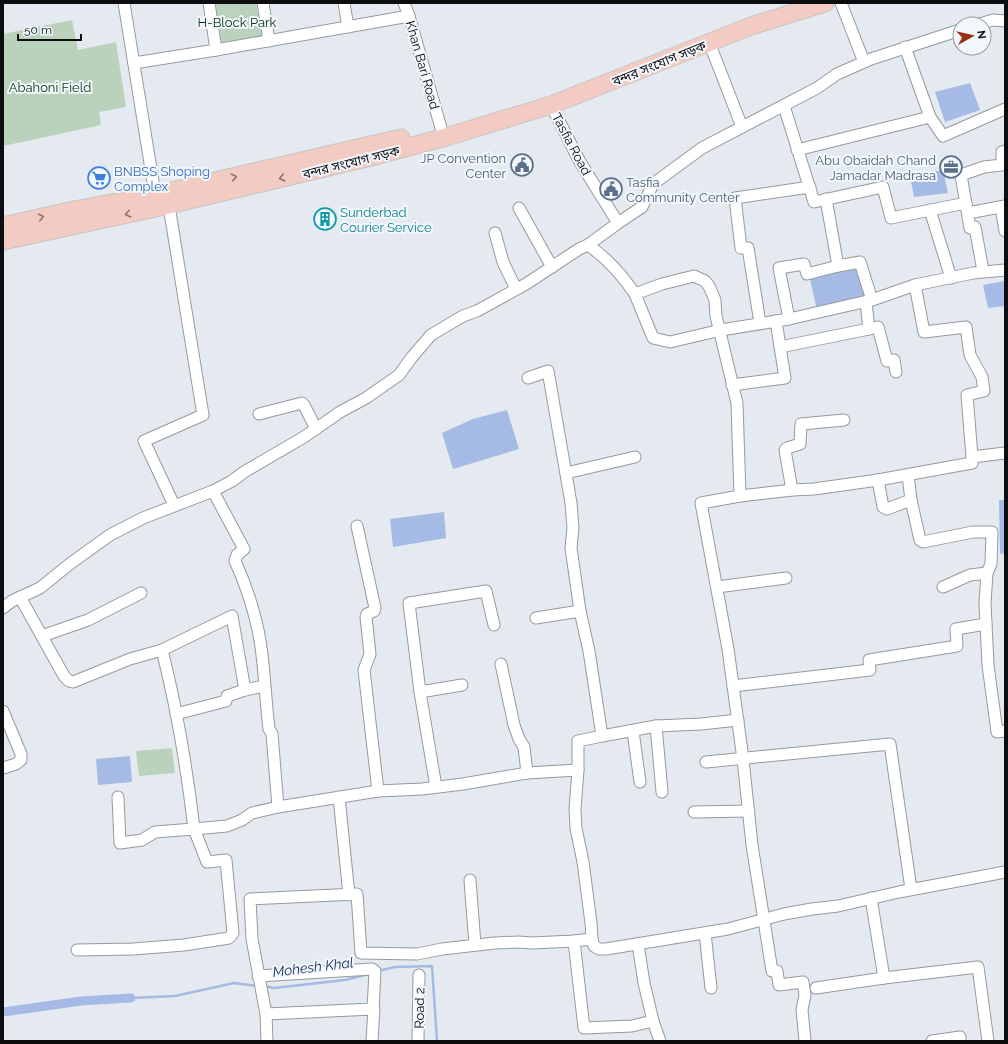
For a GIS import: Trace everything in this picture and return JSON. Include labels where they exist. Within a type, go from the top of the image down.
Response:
[{"type":"highway","name":"বন্দর সংযোগ সড়ক","points":[[3,241],[441,128],[481,116],[578,85],[755,14],[789,3]]},
{"type":"highway","name":"বন্দর সংযোগ সড়ক","points":[[3,226],[69,211],[162,200],[371,157],[446,137],[551,105],[709,42],[777,17],[825,3]]},
{"type":"street","points":[[124,3],[134,63],[203,415],[144,441],[174,505]]},
{"type":"street","points":[[209,3],[216,50]]},
{"type":"street","points":[[263,3],[269,41]]},
{"type":"street","points":[[344,3],[348,27]]},
{"type":"street","name":"Khan Bari Road","points":[[404,3],[441,128]]},
{"type":"street","points":[[841,3],[864,62]]},
{"type":"street","points":[[134,63],[409,16]]},
{"type":"street","points":[[992,20],[1005,21]]},
{"type":"street","points":[[3,608],[12,601],[40,588],[71,563],[110,535],[143,518],[213,491],[232,481],[244,472],[316,429],[340,412],[366,398],[399,375],[431,335],[463,316],[477,311],[516,289],[579,249],[588,245],[642,207],[653,184],[702,148],[817,88],[837,74],[905,47],[952,32]]},
{"type":"street","points":[[709,42],[742,127]]},
{"type":"street","points":[[905,47],[930,117],[943,136],[1005,110]]},
{"type":"street","name":"Tasfia Road","points":[[551,105],[580,162],[618,223]]},
{"type":"street","points":[[784,106],[814,202],[883,187],[891,218],[930,210],[1003,206],[1005,231]]},
{"type":"street","points":[[797,150],[930,117]]},
{"type":"street","points":[[983,271],[975,227],[970,228],[961,175],[984,167],[1002,165],[1002,152],[1005,151]]},
{"type":"street","points":[[760,323],[748,248],[741,248],[735,198],[810,187]]},
{"type":"street","points":[[826,199],[838,266]]},
{"type":"street","points":[[519,208],[552,267]]},
{"type":"street","points":[[930,210],[951,278]]},
{"type":"street","points":[[495,233],[503,262],[516,289]]},
{"type":"street","points":[[588,245],[600,253],[612,265],[635,294],[654,338],[670,342],[721,330],[789,319],[869,301],[915,285],[983,271],[1005,270]]},
{"type":"street","points":[[789,319],[779,268],[804,264],[807,274],[860,262],[869,301],[869,329]]},
{"type":"street","points":[[635,294],[662,284],[694,276],[705,281],[709,286],[715,300],[716,316],[721,330],[737,403],[740,496]]},
{"type":"street","points":[[805,1041],[802,1010],[804,995],[803,982],[779,985],[777,971],[772,971],[752,845],[743,759],[728,649],[701,503],[740,496],[814,489],[878,480],[972,463],[967,395],[984,391],[982,377],[970,355],[966,328],[924,332],[915,285]]},
{"type":"street","points":[[732,385],[784,378],[776,321]]},
{"type":"street","points":[[780,347],[878,327],[887,361],[894,360],[896,372]]},
{"type":"street","points":[[528,378],[548,371],[571,503],[573,528],[571,548],[580,611],[589,652],[602,736]]},
{"type":"street","points":[[259,414],[302,403],[316,429]]},
{"type":"street","points":[[792,490],[785,450],[800,444],[801,424],[844,420]]},
{"type":"street","points":[[972,457],[1005,453]]},
{"type":"street","points":[[566,473],[634,457]]},
{"type":"street","points":[[908,475],[920,540],[923,542],[974,532],[992,532],[991,564],[987,573],[985,602],[988,664],[997,732],[1005,731]]},
{"type":"street","points":[[878,480],[883,507],[887,509],[912,500]]},
{"type":"street","points":[[213,491],[244,549],[237,555],[235,561],[243,577],[262,655],[268,729],[272,734],[278,807]]},
{"type":"street","points":[[356,526],[375,608],[374,611],[367,614],[366,617],[370,654],[364,673],[378,791]]},
{"type":"street","points":[[943,587],[970,575],[987,573]]},
{"type":"street","points":[[717,587],[786,578]]},
{"type":"street","points":[[436,787],[420,692],[409,603],[486,591],[494,625]]},
{"type":"street","points":[[42,636],[88,620],[141,593]]},
{"type":"street","points":[[20,597],[64,676],[69,681],[73,682],[130,659],[162,650],[232,616],[245,690]]},
{"type":"street","points":[[536,618],[580,611]]},
{"type":"street","points":[[733,686],[870,670],[869,660],[957,646],[956,629],[986,624]]},
{"type":"street","points":[[77,950],[134,949],[184,945],[229,938],[233,933],[226,860],[207,862],[194,829],[189,787],[176,714],[162,650]]},
{"type":"street","points":[[500,664],[518,739],[524,747],[527,773]]},
{"type":"street","points":[[420,692],[462,685]]},
{"type":"street","points":[[176,714],[226,701],[227,696],[264,686]]},
{"type":"street","points":[[3,711],[21,754],[21,760],[16,764],[3,768]]},
{"type":"street","points":[[738,720],[701,724],[656,726],[578,740],[578,770],[575,809],[576,828],[583,862],[594,946],[599,949],[638,944],[742,927],[784,914],[838,906],[911,889],[1005,872]]},
{"type":"street","points":[[656,726],[662,792]]},
{"type":"street","points":[[633,731],[640,782]]},
{"type":"street","points":[[706,762],[890,744],[911,889]]},
{"type":"street","points":[[118,797],[120,843],[142,840],[155,832],[227,826],[242,820],[252,813],[339,797],[378,791],[463,784],[527,773],[578,770]]},
{"type":"street","points":[[339,797],[349,895]]},
{"type":"street","points":[[694,812],[749,811]]},
{"type":"street","points":[[470,880],[475,945]]},
{"type":"street","points":[[267,1041],[266,1014],[252,939],[250,899],[357,894],[361,953],[417,954],[475,945],[592,939]]},
{"type":"street","points":[[871,898],[884,978]]},
{"type":"street","points":[[705,933],[711,988]]},
{"type":"street","points":[[574,941],[584,1028],[632,1026],[653,1021]]},
{"type":"street","points":[[638,944],[644,983],[653,1021],[660,1041]]},
{"type":"street","points":[[816,988],[978,967],[988,1041]]},
{"type":"street","points":[[258,976],[372,969],[375,971],[372,1041]]},
{"type":"street","name":"Road 2","points":[[418,1041],[419,975]]},
{"type":"street","points":[[266,1014],[373,1009]]},
{"type":"street","points":[[932,1041],[960,1037],[960,1041]]},
{"type":"green space","name":"H-Block Park","points":[[215,3],[256,3],[262,37],[222,44]]},
{"type":"green space","name":"Abahoni Field","points":[[72,20],[78,50],[116,42],[126,107],[99,112],[101,125],[3,146],[3,34]]},
{"type":"green space","points":[[172,748],[175,773],[139,776],[136,751]]},
{"type":"water","points":[[970,83],[980,110],[945,122],[935,92]]},
{"type":"water","points":[[943,170],[948,193],[914,197],[910,176]]},
{"type":"water","points":[[859,264],[868,298],[817,310],[809,275]]},
{"type":"water","points":[[1005,281],[1005,306],[988,308],[983,285]]},
{"type":"water","points":[[507,410],[519,449],[453,469],[442,433],[473,419]]},
{"type":"water","points":[[999,500],[1005,500],[1005,553],[1000,554]]},
{"type":"water","points":[[444,512],[446,538],[393,547],[390,519]]},
{"type":"water","points":[[130,756],[132,782],[98,785],[96,759]]},
{"type":"waterway","name":"Mohesh Khal","points":[[378,971],[395,967],[432,966],[437,1041]]},
{"type":"waterway","name":"Mohesh Khal","points":[[264,986],[274,988],[345,980],[365,975]]},
{"type":"waterway","name":"Mohesh Khal","points":[[131,998],[175,996],[234,983],[257,986]]},
{"type":"waterway","name":"Mohesh Khal","points":[[3,1012],[81,1001],[131,998]]},
{"type":"place","name":"JP Convention Center","points":[[522,165]]},
{"type":"place","name":"Abu Obaidah Chand Jamadar Madrasa","points":[[951,167]]},
{"type":"place","name":"BNBSS Shoping Complex","points":[[99,178]]},
{"type":"place","name":"Tasfia Community Center","points":[[611,189]]},
{"type":"place","name":"Sunderbad Courier Service","points":[[325,219]]}]
